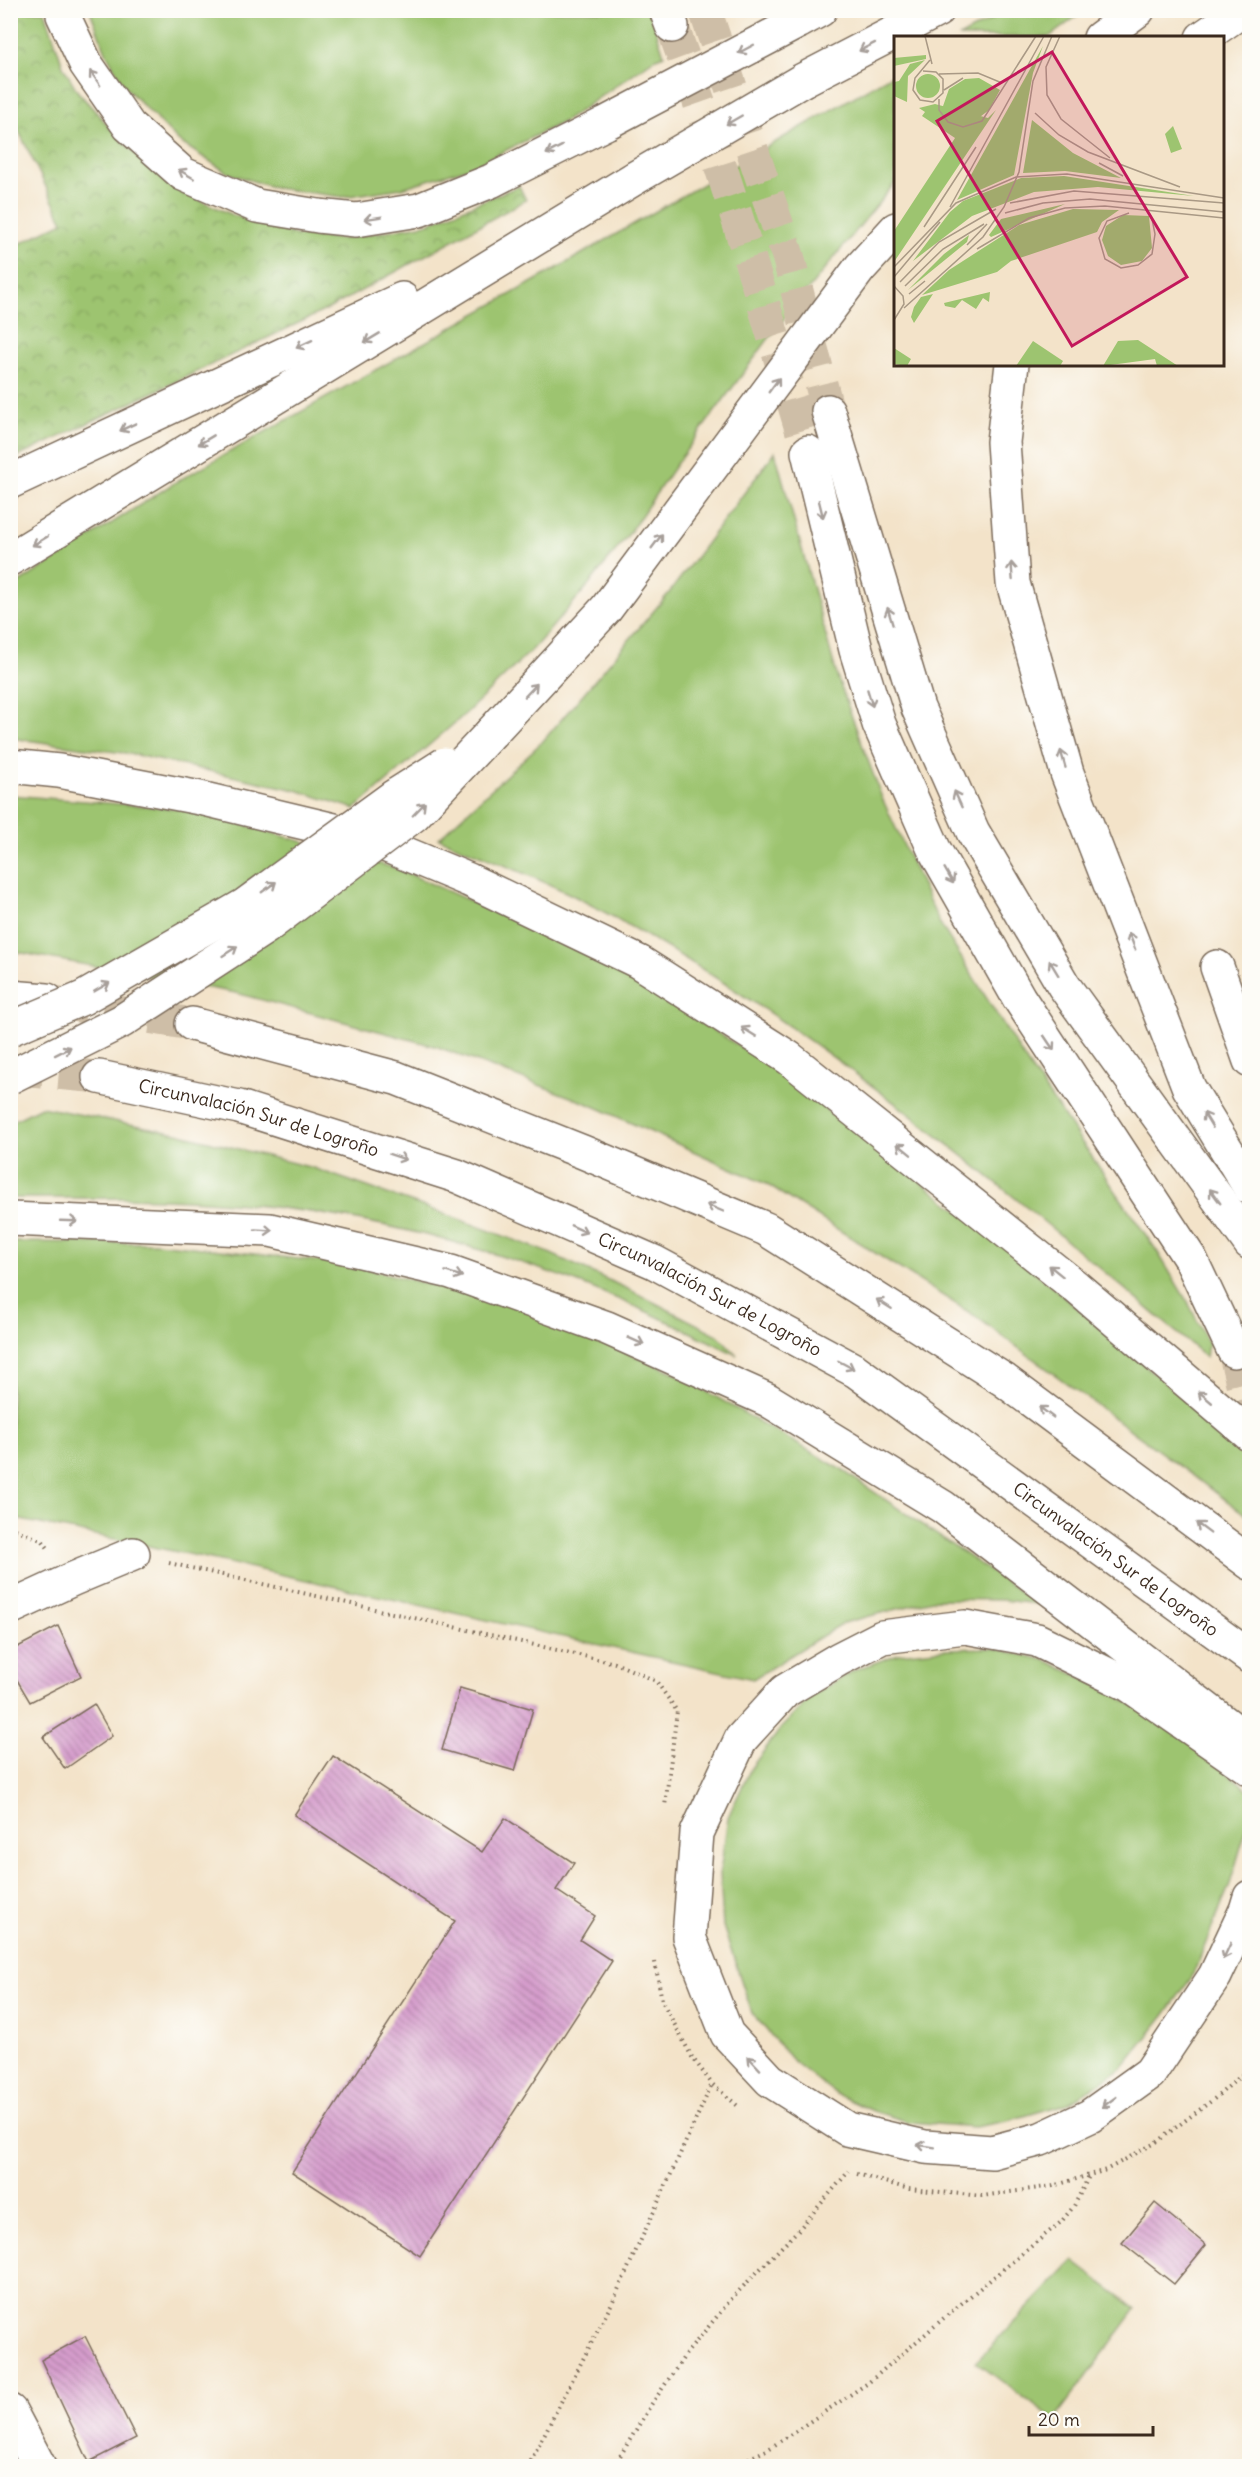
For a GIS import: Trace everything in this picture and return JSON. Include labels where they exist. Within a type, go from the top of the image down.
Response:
[{"type":"main road","points":[[63,10],[63,15],[86,64],[129,126],[183,174],[257,206],[356,220],[419,210],[491,181],[809,16]]},
{"type":"main road","points":[[10,559],[634,178],[803,80],[938,10]]},
{"type":"main road","points":[[1103,36],[1138,10]]},
{"type":"main road","points":[[1205,36],[1243,10]]},
{"type":"main road","points":[[10,482],[548,231]]},
{"type":"main road","points":[[10,1077],[122,1021],[265,928],[414,815],[606,609],[860,268],[894,231]]},
{"type":"main road","points":[[1012,366],[1003,441],[1012,583],[1067,773],[1189,1088],[1250,1188]]},
{"type":"main road","points":[[828,411],[918,708],[973,832],[1064,986],[1250,1243]]},
{"type":"main road","points":[[808,452],[856,650],[879,724],[934,849],[1019,998],[1191,1260],[1234,1351]]},
{"type":"main road","points":[[10,1029],[83,998],[245,905],[393,797],[491,733]]},
{"type":"main road","points":[[10,766],[59,771],[200,798],[368,838],[469,880],[639,962],[789,1058],[1076,1287],[1250,1435]]},
{"type":"main road","points":[[1217,967],[1250,1061]]},
{"type":"main road","points":[[10,997],[47,1000]]},
{"type":"main road","points":[[192,1024],[396,1078],[583,1152],[766,1229],[1004,1380],[1250,1563]]},
{"type":"main road","name":"Circunvalación Sur de Logroño","points":[[99,1077],[238,1107],[457,1176],[654,1262],[856,1371],[1250,1657]]},
{"type":"main road","points":[[10,1219],[270,1230],[451,1272],[607,1328],[768,1400],[943,1507],[1250,1742]]},
{"type":"main road","points":[[14,1598],[133,1554]]},
{"type":"main road","points":[[1250,1769],[1129,1685],[1037,1640],[964,1627],[882,1637],[785,1691],[741,1738],[697,1833],[689,1937],[727,2034],[770,2080],[847,2129],[925,2147],[992,2152],[1041,2139],[1090,2116],[1150,2073],[1215,1976],[1250,1897]]},
{"type":"main road","points":[[10,2410],[39,2466]]},
{"type":"path","points":[[528,2466],[613,2301],[712,2084]]},
{"type":"path","points":[[614,2466],[651,2405],[686,2354],[733,2297],[800,2228],[849,2171]]},
{"type":"path","points":[[732,2466],[767,2450],[868,2384],[1061,2222],[1074,2206],[1089,2176]]},
{"type":"green space","points":[[1007,10],[1084,11],[1050,36],[961,36]]},
{"type":"green space","points":[[11,11],[45,11],[63,66],[78,92],[124,143],[150,167],[190,196],[233,215],[296,235],[343,239],[426,224],[519,186],[526,200],[330,308],[11,460],[11,248],[63,222],[11,115]]},
{"type":"green space","points":[[90,11],[650,11],[664,55],[656,58],[565,121],[474,166],[402,188],[343,197],[275,188],[228,173],[178,141],[126,88],[107,55]]},
{"type":"green space","points":[[894,74],[894,184],[772,334],[677,463],[628,535],[586,588],[534,648],[464,715],[355,809],[296,790],[131,754],[11,738],[11,588],[174,483],[554,270]]},
{"type":"green space","points":[[775,452],[838,679],[882,798],[939,922],[1029,1066],[1157,1251],[1190,1306],[1208,1343],[1206,1357],[902,1108],[742,994],[658,942],[572,895],[439,838],[543,741],[669,593]]},
{"type":"green space","points":[[10,795],[193,810],[398,869],[594,956],[760,1059],[1002,1244],[1249,1454],[1249,1517],[975,1316],[766,1184],[589,1104],[438,1047],[236,993],[11,951]]},
{"type":"green space","points":[[41,1107],[177,1133],[313,1168],[442,1213],[549,1253],[630,1290],[718,1335],[737,1355],[629,1304],[563,1277],[479,1250],[394,1228],[307,1211],[219,1202],[11,1198],[11,1122]]},
{"type":"green space","points":[[11,1242],[157,1243],[352,1265],[515,1306],[673,1372],[839,1468],[1038,1604],[1002,1600],[936,1599],[843,1623],[753,1679],[202,1557],[11,1518]]},
{"type":"green space","points":[[993,1648],[1045,1660],[1109,1691],[1173,1729],[1250,1791],[1249,1820],[1230,1884],[1192,1977],[1121,2069],[1069,2103],[1007,2121],[975,2127],[909,2122],[873,2111],[836,2094],[792,2060],[752,2013],[723,1926],[720,1872],[728,1817],[751,1768],[782,1727],[813,1695],[853,1671],[898,1654],[945,1649]]},
{"type":"green space","points":[[1073,2261],[1136,2309],[1054,2420],[976,2362]]},
{"type":"building","points":[[58,1626],[81,1676],[30,1702],[10,1668],[10,1651]]},
{"type":"building","points":[[460,1688],[533,1709],[515,1771],[442,1750]]},
{"type":"building","points":[[94,1704],[112,1736],[65,1769],[43,1737]]},
{"type":"building","points":[[333,1756],[482,1852],[505,1818],[574,1863],[556,1890],[595,1916],[580,1940],[612,1961],[420,2256],[292,2172],[455,1921],[294,1815]]},
{"type":"building","points":[[1155,2203],[1206,2245],[1174,2284],[1122,2243]]},
{"type":"building","points":[[85,2336],[136,2438],[89,2462],[41,2360]]},
{"type":"tunnel","points":[[705,10],[788,256],[828,411]]},
{"type":"tunnel","points":[[672,26],[727,185],[808,452]]},
{"type":"tunnel","points":[[54,1002],[192,1024]]},
{"type":"tunnel","points":[[10,1069],[99,1077]]},
{"type":"tunnel","points":[[1234,1351],[1250,1415]]}]
